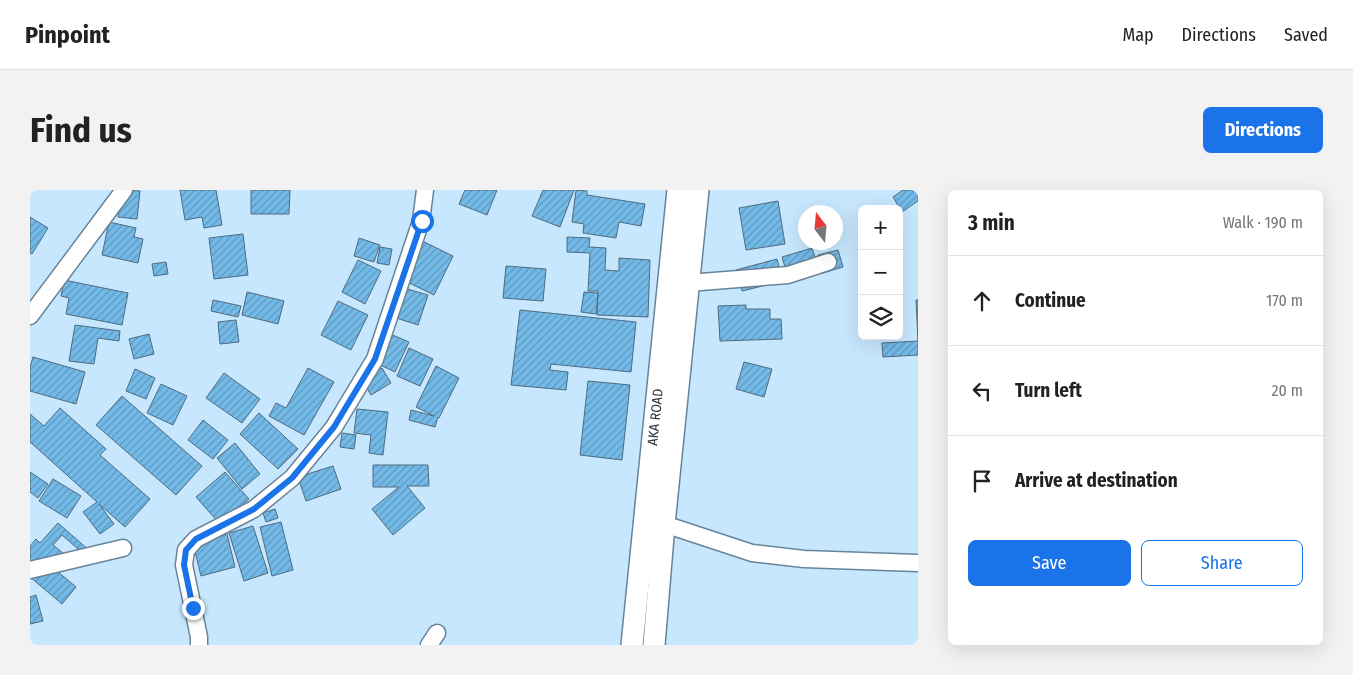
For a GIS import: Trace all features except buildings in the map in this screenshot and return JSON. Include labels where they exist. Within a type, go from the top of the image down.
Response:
[{"type":"main road","name":"AKA ROAD","points":[[632,645],[678,190]]},
{"type":"main road","name":"AKA ROAD","points":[[654,645],[664,524],[698,190]]},
{"type":"street","points":[[30,316],[124,190]]},
{"type":"street","points":[[199,645],[184,565],[186,550],[196,539],[254,509],[292,478],[334,427],[375,359],[422,221],[425,190]]},
{"type":"street","points":[[688,282],[788,275],[828,262]]},
{"type":"street","points":[[664,524],[752,553],[804,559],[918,563]]},
{"type":"street","points":[[30,570],[123,548]]},
{"type":"route","points":[[193,608],[184,565],[186,550],[196,539],[254,509],[292,478],[334,427],[375,359],[422,221]]}]
